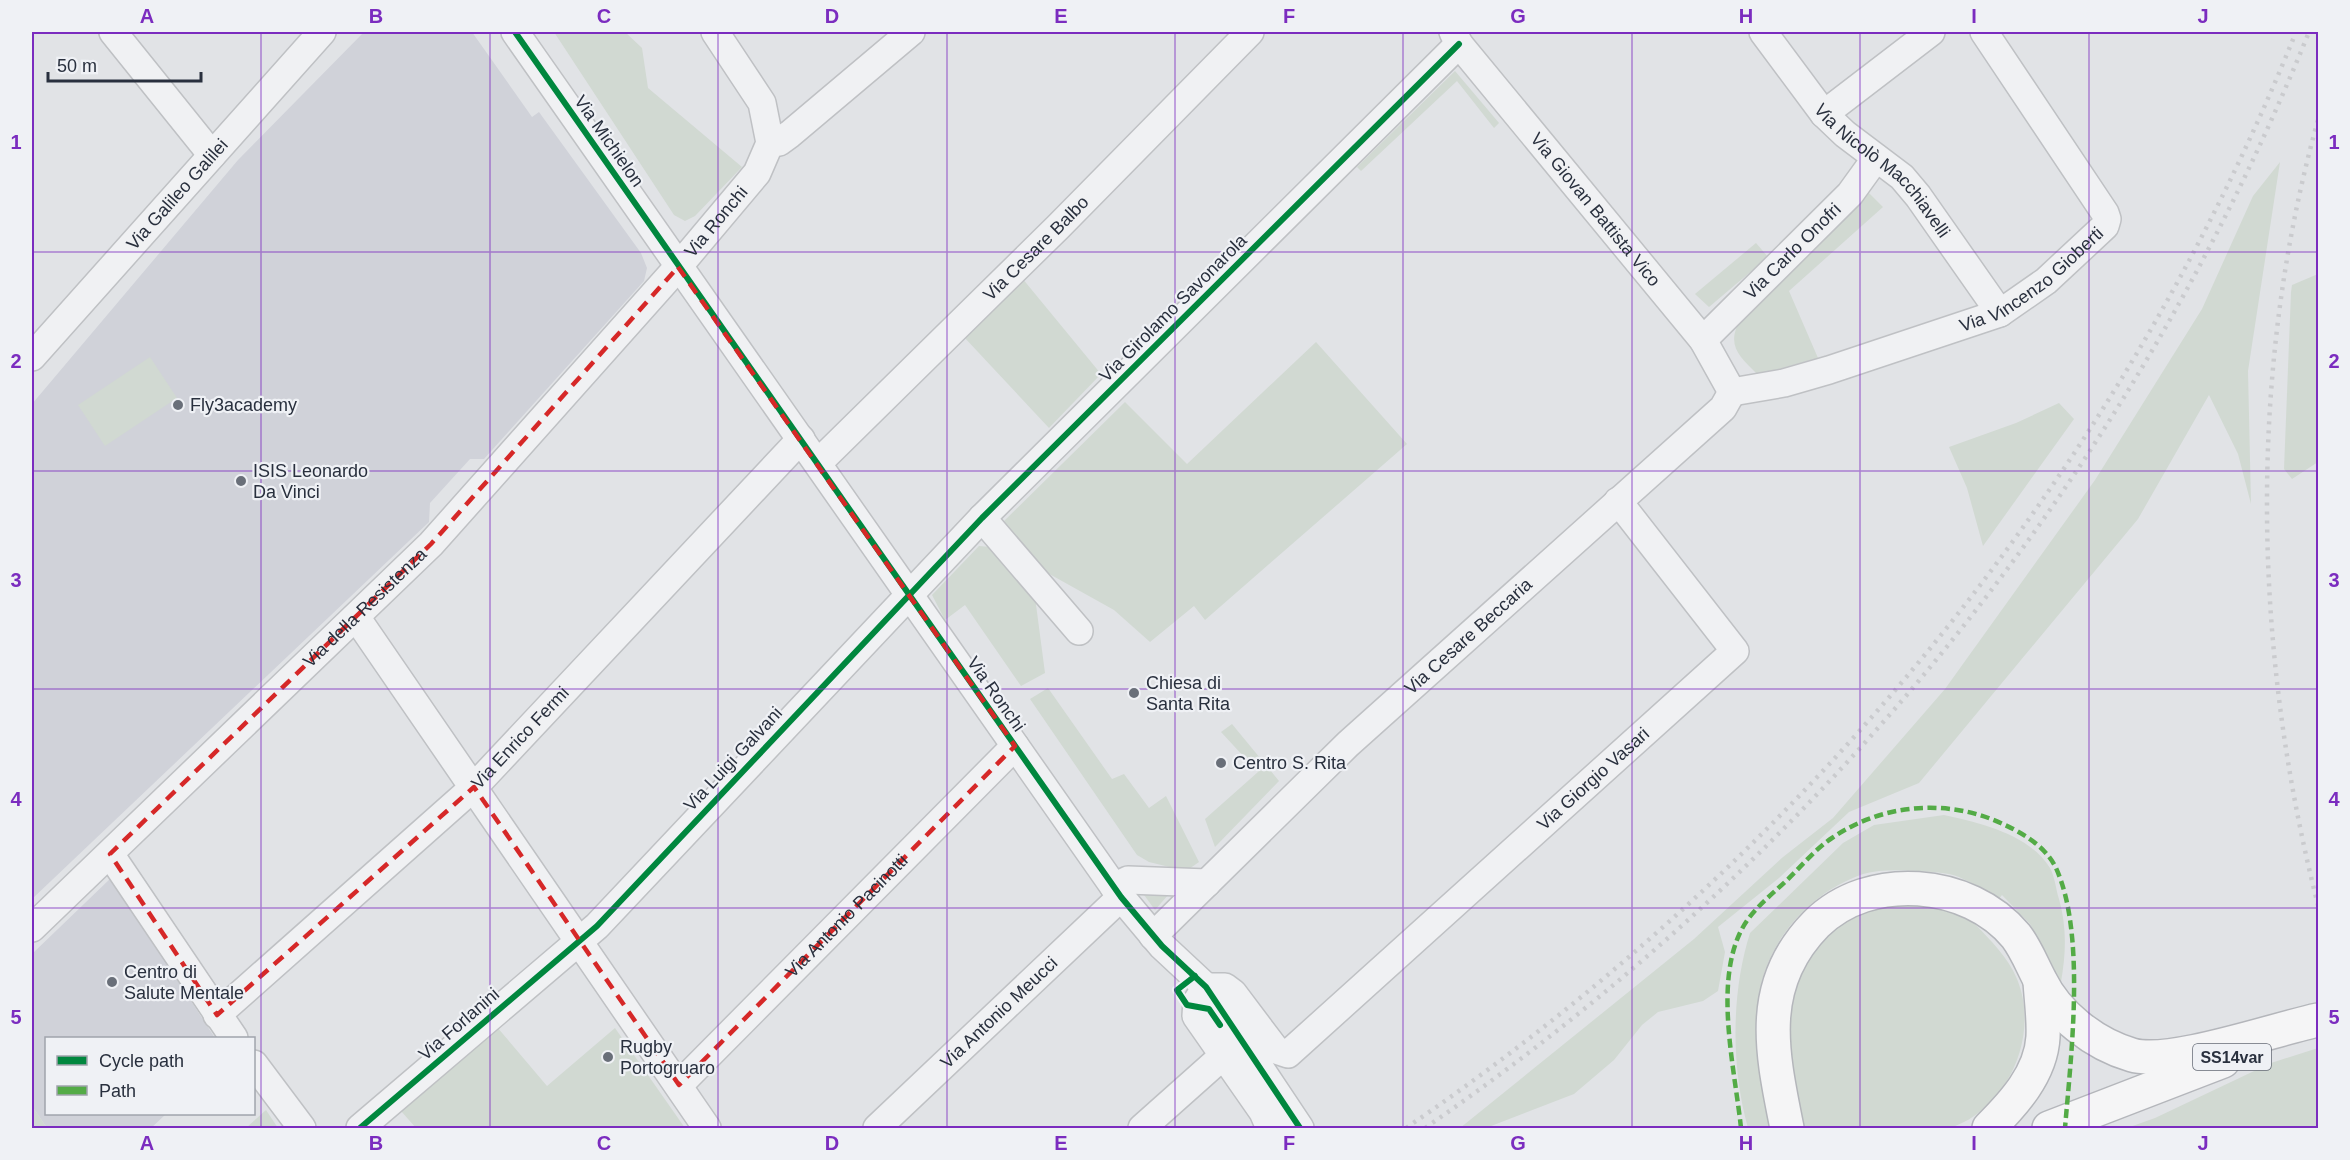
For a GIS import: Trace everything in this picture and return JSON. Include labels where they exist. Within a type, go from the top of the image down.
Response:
[{"type":"highway","points":[[1788,1128],[1771,1032],[1775,994],[1786,962],[1803,937],[1824,916],[1850,902],[1900,887],[1958,896],[1994,916],[2016,936],[2054,1004],[2097,1040],[2134,1056],[2152,1058],[2188,1053],[2319,1020]]},
{"type":"highway","points":[[1989,1128],[2008,1108],[2034,1072],[2043,1039],[2040,981]]},
{"type":"highway","name":"SS14var","points":[[2049,1128],[2252,1050],[2319,1029]]},
{"type":"highway","points":[[2082,1128],[2147,1089]]},
{"type":"street","points":[[112,32],[212,155]]},
{"type":"street","name":"Via Galileo Galilei","points":[[32,357],[322,32]]},
{"type":"street","name":"Via Michielon","points":[[515,32],[678,267]]},
{"type":"street","points":[[715,32],[762,103],[770,143],[779,142],[790,134],[911,32]]},
{"type":"street","name":"Via Cesare Balbo","points":[[818,463],[1050,235],[1250,32]]},
{"type":"street","points":[[1824,114],[1931,32]]},
{"type":"street","name":"Via Vincenzo Gioberti","points":[[1732,393],[1784,383],[1829,370],[2000,313],[2046,280],[2105,226],[2107,219],[1984,32]]},
{"type":"street","name":"Via Nicolò Macchiavelli","points":[[1774,36],[1824,114],[1902,177],[1918,196],[2000,313]]},
{"type":"street","name":"Via Giovan Battista Vico","points":[[1456,38],[1703,340],[1732,393]]},
{"type":"street","name":"Via Girolamo Savonarola","points":[[908,594],[1456,38]]},
{"type":"street","name":"Via Ronchi","points":[[770,143],[757,173],[678,267],[818,463],[1117,892],[1153,936],[1206,987],[1300,1128]]},
{"type":"street","name":"Via Carlo Onofri","points":[[1703,340],[1850,194],[1876,158]]},
{"type":"street","name":"Via della Resistenza","points":[[32,928],[431,544],[678,267]]},
{"type":"street","name":"Via Cesare Beccaria","points":[[1153,936],[1348,744],[1723,408],[1732,393]]},
{"type":"street","name":"Via Enrico Fermi","points":[[217,1015],[474,787],[801,439]]},
{"type":"street","name":"Via Giorgio Vasari","points":[[1206,987],[1225,987],[1233,993],[1280,1053],[1288,1054],[1735,651],[1618,501]]},
{"type":"street","points":[[982,518],[1079,631]]},
{"type":"street","name":"Via Luigi Galvani","points":[[579,943],[908,594]]},
{"type":"street","points":[[356,617],[707,1128]]},
{"type":"street","name":"Via Antonio Pacinotti","points":[[678,1085],[1015,746]]},
{"type":"street","points":[[110,854],[233,1037]]},
{"type":"street","points":[[1117,892],[1128,879],[1207,883]]},
{"type":"street","name":"Via Antonio Meucci","points":[[877,1128],[1117,892]]},
{"type":"street","name":"Via Forlanini","points":[[360,1128],[579,943]]},
{"type":"street","points":[[1206,987],[1197,1001],[1196,1016],[1263,1112],[1270,1128]]},
{"type":"street","points":[[1142,1128],[1224,1055]]},
{"type":"street","points":[[255,1065],[302,1128]]},
{"type":"highlighted area","points":[[678,267],[1015,746],[679,1085],[474,787],[217,1015],[110,854],[431,544]]},
{"type":"shaded area","name":"ISIS Leonardo Da Vinci","points":[[364,32],[472,32],[532,117],[539,112],[641,253],[647,268],[644,281],[484,459],[470,459],[430,503],[429,522],[32,899],[32,404],[238,160]]},
{"type":"shaded area","points":[[554,32],[625,32],[642,48],[648,88],[742,167],[695,216],[685,221],[674,215]]},
{"type":"shaded area","points":[[1455,71],[1499,123],[1494,128],[1457,81],[1361,171],[1357,167]]},
{"type":"shaded area","points":[[2280,162],[2248,371],[2251,504],[2238,454],[2209,395],[2138,519],[1919,783],[1849,812],[1779,878],[1718,927],[1725,952],[1718,991],[1703,1001],[1658,1012],[1642,1025],[1614,1060],[1574,1094],[1486,1128],[1460,1128],[1694,939],[1783,857],[1833,818],[1945,689],[2095,480],[2202,309],[2253,196]]},
{"type":"shaded area","points":[[1868,192],[1883,207],[1789,291],[1818,358],[1758,375],[1740,356],[1735,344],[1734,337],[1740,320]]},
{"type":"shaded area","points":[[1756,243],[1768,257],[1709,307],[1695,294]]},
{"type":"shaded area","points":[[2318,274],[2318,462],[2292,479],[2284,469],[2291,292],[2292,285]]},
{"type":"shaded area","points":[[1022,278],[1101,374],[1049,428],[963,336]]},
{"type":"shaded area","points":[[1316,342],[1407,444],[1205,620],[1194,606],[1150,642],[1114,610],[1044,571],[1004,530],[1003,522],[1125,402],[1187,464]]},
{"type":"shaded area","points":[[150,357],[177,398],[105,446],[78,405]]},
{"type":"shaded area","points":[[2059,403],[2074,419],[1983,546],[1967,488],[1949,447],[2016,423]]},
{"type":"shaded area","points":[[979,546],[991,547],[1035,597],[1045,673],[1021,686],[965,605],[945,620],[932,595]]},
{"type":"shaded area","points":[[1048,688],[1112,779],[1124,774],[1149,808],[1166,796],[1199,862],[1186,871],[1149,862],[1137,855],[1030,699]]},
{"type":"shaded area","points":[[1232,724],[1279,781],[1215,847],[1205,819],[1258,772],[1221,732]]},
{"type":"shaded area","points":[[1944,815],[1988,826],[2017,838],[2041,856],[2050,868],[2062,909],[2065,951],[2061,982],[2030,924],[2002,895],[1999,899],[1959,877],[1933,872],[1876,871],[1843,883],[1824,894],[1792,923],[1769,960],[1758,1002],[1757,1034],[1775,1128],[1748,1128],[1738,1081],[1736,1030],[1739,980],[1750,933],[1843,843],[1874,825]]},
{"type":"shaded area","points":[[111,878],[214,1037],[45,1037],[45,1115],[165,1115],[151,1128],[47,1128],[32,1106],[32,954]]},
{"type":"shaded area","points":[[1175,887],[1155,910],[1139,888]]},
{"type":"shaded area","points":[[1927,901],[1978,921],[1975,924],[2004,956],[2017,979],[2023,1000],[2025,1023],[2022,1045],[2015,1066],[2004,1086],[1990,1103],[1973,1117],[1949,1128],[1938,1130],[1801,1128],[1786,1055],[1796,974],[1823,936],[1864,909]]},
{"type":"shaded area","points":[[497,1027],[547,1086],[615,1028],[685,1128],[416,1128],[401,1111]]},
{"type":"shaded area","points":[[2318,1048],[2318,1128],[2127,1128],[2155,1118],[2271,1063]]},
{"type":"shaded area","points":[[32,1106],[47,1128],[32,1128]]},
{"type":"shaded area","points":[[266,1110],[278,1128],[246,1128]]},
{"type":"railway","points":[[1406,1128],[1551,1021],[1687,905],[1815,780],[1932,646],[2040,503],[2137,353],[2222,196],[2296,32]]},
{"type":"railway","points":[[1425,1128],[1570,1021],[1706,904],[1832,779],[1948,645],[2055,503],[2150,353],[2235,196],[2309,32]]},
{"type":"railway","points":[[2318,120],[2295,216],[2279,314],[2270,413],[2267,512],[2271,612],[2281,711],[2296,809],[2318,905]]},
{"type":"marked path","points":[[1741,1128],[1731,1056],[1728,980],[1732,956],[1743,927],[1759,906],[1826,842],[1852,826],[1873,817],[1917,808],[1940,808],[1984,816],[2027,837],[2052,860],[2056,868],[2065,895],[2074,960],[2073,1031],[2065,1128]]},
{"type":"cycle path","points":[[515,32],[1121,897],[1162,946],[1206,987],[1300,1128]]},
{"type":"cycle path","points":[[360,1128],[597,926],[982,518],[1459,44]]},
{"type":"cycle path","points":[[1195,976],[1177,990],[1187,1005],[1209,1009],[1220,1025]]},
{"type":"place","name":"Fly3academy","points":[[178,405]]},
{"type":"place","name":"ISIS Leonardo Da Vinci","points":[[241,481]]},
{"type":"place","name":"Chiesa di Santa Rita","points":[[1134,693]]},
{"type":"place","name":"Centro S. Rita","points":[[1221,763]]},
{"type":"place","name":"Centro di Salute Mentale","points":[[112,982]]},
{"type":"place","name":"Rugby Portogruaro","points":[[608,1057]]}]
